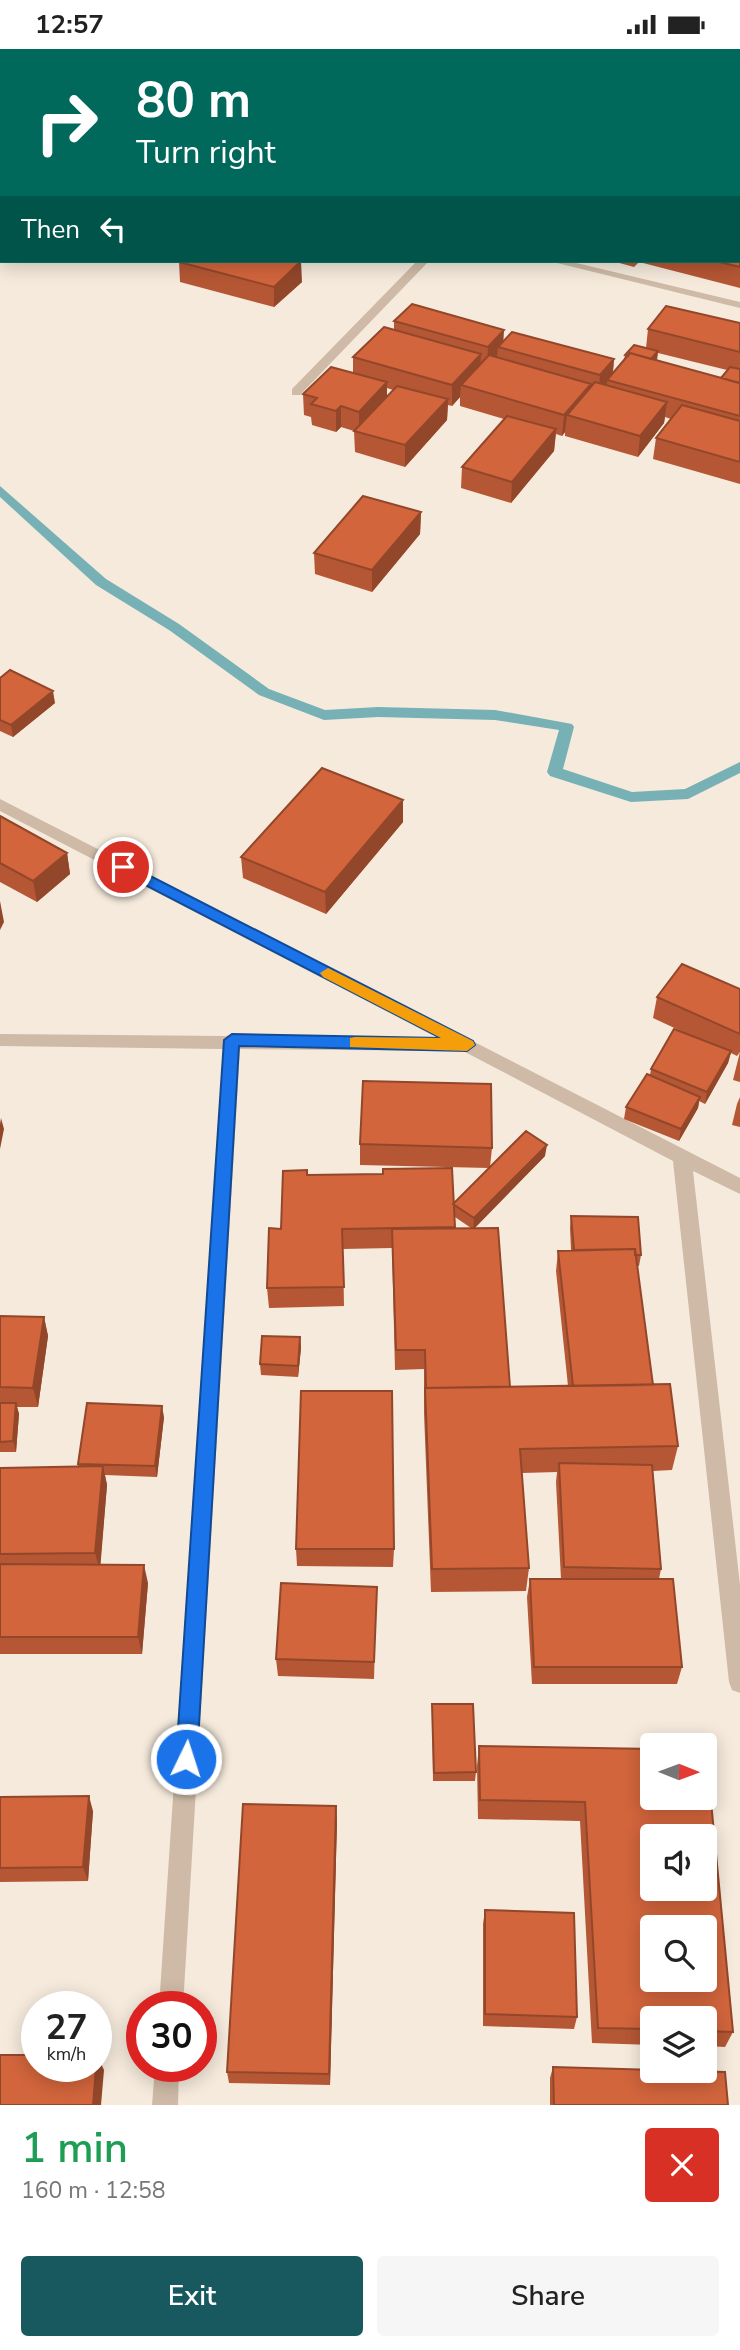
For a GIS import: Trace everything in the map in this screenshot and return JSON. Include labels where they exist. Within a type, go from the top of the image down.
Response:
[{"type":"street","points":[[296,392],[422,263]]},
{"type":"street","points":[[563,263],[740,305]]},
{"type":"street","points":[[0,804],[740,1187]]},
{"type":"street","points":[[0,1040],[232,1040],[467,1045]]},
{"type":"street","points":[[172,1991],[232,1040]]},
{"type":"street","points":[[682,1157],[740,1682]]},
{"type":"street","points":[[164,2105],[166,2082]]},
{"type":"building","points":[[183,263],[299,263],[274,287]]},
{"type":"building","points":[[723,263],[740,263],[740,267]]},
{"type":"building","points":[[412,304],[504,330],[488,347],[394,321]]},
{"type":"building","points":[[666,306],[740,323],[740,352],[648,329]]},
{"type":"building","points":[[384,327],[481,354],[452,385],[353,357]]},
{"type":"building","points":[[512,332],[614,359],[600,375],[498,347]]},
{"type":"building","points":[[634,345],[658,351],[651,359],[630,353],[625,355]]},
{"type":"building","points":[[630,353],[740,383],[740,416],[607,380]]},
{"type":"building","points":[[489,355],[591,384],[564,415],[461,385]]},
{"type":"building","points":[[331,367],[387,382],[359,412],[341,406],[336,411],[311,404],[317,398],[303,394]]},
{"type":"building","points":[[730,367],[740,369],[739,383],[721,378]]},
{"type":"building","points":[[595,382],[667,402],[640,436],[567,415]]},
{"type":"building","points":[[397,386],[448,399],[405,445],[354,431]]},
{"type":"building","points":[[682,405],[740,421],[740,462],[656,438]]},
{"type":"building","points":[[507,416],[556,429],[512,482],[462,467]]},
{"type":"building","points":[[363,496],[421,512],[372,570],[314,553]]},
{"type":"building","points":[[10,670],[53,691],[11,725],[0,720],[0,678]]},
{"type":"building","points":[[322,768],[403,800],[325,892],[241,857]]},
{"type":"building","points":[[0,816],[67,853],[33,881],[0,863]]},
{"type":"building","points":[[682,964],[740,989],[740,1034],[657,997]]},
{"type":"building","points":[[674,1029],[731,1051],[707,1092],[651,1069]]},
{"type":"building","points":[[647,1074],[700,1097],[681,1129],[626,1107]]},
{"type":"building","points":[[363,1081],[491,1084],[492,1148],[360,1144]]},
{"type":"building","points":[[526,1131],[547,1145],[474,1218],[453,1204]]},
{"type":"building","points":[[452,1168],[455,1227],[342,1229],[344,1287],[267,1288],[269,1228],[281,1229],[283,1171],[307,1170],[307,1175],[383,1174],[383,1169]]},
{"type":"building","points":[[571,1216],[638,1217],[641,1255],[635,1255],[635,1249],[574,1250]]},
{"type":"building","points":[[498,1228],[510,1387],[426,1388],[425,1350],[396,1350],[392,1229]]},
{"type":"building","points":[[635,1249],[653,1385],[573,1386],[558,1251]]},
{"type":"building","points":[[0,1316],[44,1317],[33,1388],[0,1387]]},
{"type":"building","points":[[262,1336],[300,1337],[298,1366],[260,1364]]},
{"type":"building","points":[[670,1384],[678,1446],[520,1449],[529,1568],[432,1569],[425,1388]]},
{"type":"building","points":[[301,1391],[392,1391],[394,1549],[296,1549]]},
{"type":"building","points":[[0,1403],[16,1403],[13,1441],[0,1442]]},
{"type":"building","points":[[87,1403],[162,1406],[155,1466],[78,1464]]},
{"type":"building","points":[[559,1463],[652,1465],[661,1569],[564,1567]]},
{"type":"building","points":[[103,1466],[95,1553],[0,1554],[0,1468]]},
{"type":"building","points":[[0,1564],[144,1565],[138,1637],[0,1637]]},
{"type":"building","points":[[530,1579],[673,1579],[682,1667],[534,1667]]},
{"type":"building","points":[[281,1583],[377,1587],[374,1662],[276,1659]]},
{"type":"building","points":[[432,1704],[473,1704],[476,1772],[434,1773]]},
{"type":"building","points":[[479,1746],[640,1749],[640,1810],[712,1810],[713,1824],[640,1824],[640,1901],[717,1901],[717,1864],[733,2032],[717,2031],[717,2006],[640,2006],[640,2029],[598,2028],[585,1802],[480,1800]]},
{"type":"building","points":[[89,1796],[83,1867],[0,1868],[0,1797]]},
{"type":"building","points":[[243,1804],[336,1806],[329,2074],[227,2072]]},
{"type":"building","points":[[485,1910],[574,1913],[577,2017],[485,2014]]},
{"type":"building","points":[[0,2055],[21,2055],[21,2082],[95,2082],[93,2105],[0,2105]]},
{"type":"building","points":[[553,2067],[640,2070],[640,2083],[717,2083],[717,2072],[725,2072],[728,2105],[554,2105]]},
{"type":"waterway","points":[[0,490],[101,582],[174,627],[264,692],[324,715],[378,712],[495,715],[567,727],[555,772],[631,797],[688,794],[740,767]]},
{"type":"slow traffic","points":[[328,973],[467,1045],[355,1043]]},
{"type":"route","points":[[123,867],[467,1045],[232,1040],[186,1759]]}]
